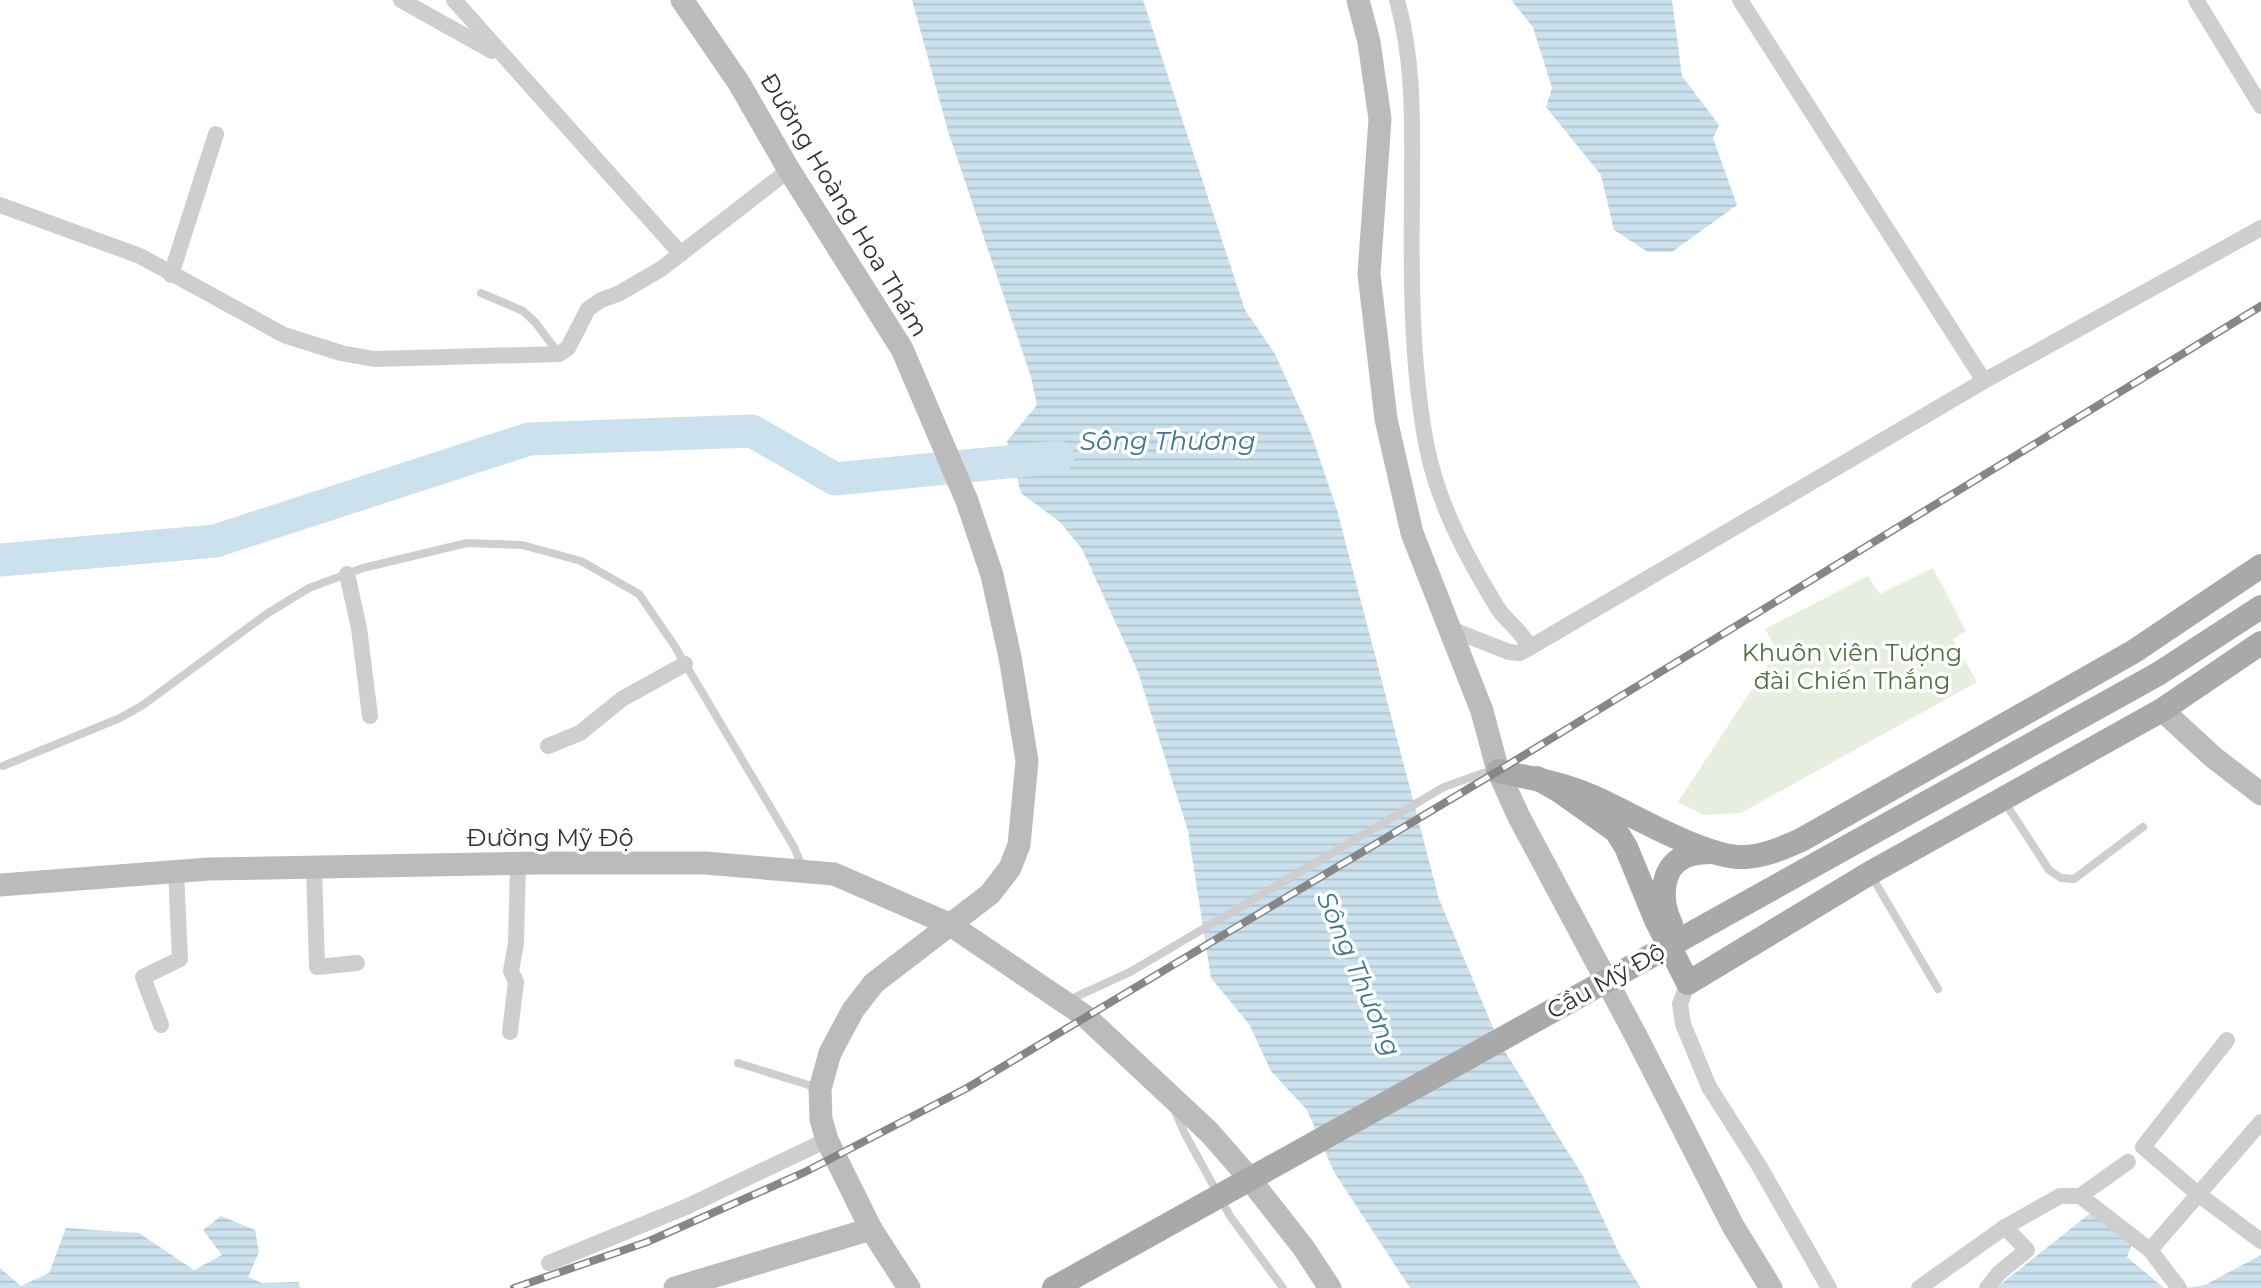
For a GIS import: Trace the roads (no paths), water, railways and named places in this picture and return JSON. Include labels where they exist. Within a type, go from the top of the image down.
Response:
[{"type":"main road","points":[[1498,771],[1537,778],[1589,795],[1715,852],[1744,857],[1775,851],[1801,840],[2133,652],[2261,566]]},
{"type":"main road","name":"Cầu Mỹ Độ","points":[[1054,1288],[2158,674],[2261,607]]},
{"type":"main road","points":[[1693,981],[1870,873],[2162,710],[2261,643]]},
{"type":"main road","points":[[1537,778],[1616,831],[1626,847],[1656,920],[1693,981]]},
{"type":"main road","points":[[1693,981],[1667,915],[1662,893],[1670,871],[1683,857],[1715,852]]},
{"type":"street","points":[[401,0],[503,57]]},
{"type":"street","points":[[454,0],[681,254]]},
{"type":"street","name":"Đường Hoàng Hoa Thám","points":[[682,0],[739,83],[789,170],[902,349],[967,501],[992,575],[1010,657],[1027,761],[1019,845],[1010,868],[990,894],[949,924]]},
{"type":"street","points":[[1358,0],[1369,42],[1380,119],[1369,274],[1386,419],[1412,533],[1482,711],[1498,771],[1519,817],[1635,1034],[1733,1226],[1771,1288]]},
{"type":"street","points":[[1398,0],[1411,72],[1411,264],[1416,365],[1426,446],[1452,527],[1501,613],[1526,640],[1529,648]]},
{"type":"street","points":[[1740,0],[1984,381]]},
{"type":"street","points":[[2196,0],[2261,106]]},
{"type":"street","points":[[171,275],[216,134]]},
{"type":"street","points":[[0,205],[140,256],[284,335],[341,353],[374,359],[559,354],[568,348],[588,309],[661,270],[789,170]]},
{"type":"street","points":[[1448,628],[1509,652],[1520,653],[1984,381],[2261,228]]},
{"type":"street","points":[[347,574],[359,628],[370,716]]},
{"type":"street","points":[[548,746],[580,733],[622,699],[685,664]]},
{"type":"street","points":[[2162,710],[2213,757],[2261,794]]},
{"type":"street","points":[[510,1032],[516,982],[511,971],[516,943],[518,863]]},
{"type":"street","name":"Đường Mỹ Độ","points":[[0,885],[176,871],[518,863],[705,863],[803,869],[834,874],[949,924],[1085,1016],[1209,1132],[1303,1247],[1330,1288]]},
{"type":"street","points":[[314,867],[317,967],[357,962]]},
{"type":"street","points":[[161,1025],[142,977],[180,959],[176,871]]},
{"type":"street","points":[[909,1288],[871,1229],[827,1140],[821,1119],[820,1089],[830,1053],[853,1010],[874,982],[949,924]]},
{"type":"street","points":[[1693,981],[1680,1004],[1684,1024],[1709,1087],[1758,1164],[1829,1288]]},
{"type":"street","points":[[2227,1040],[2143,1147],[2198,1194],[2261,1241]]},
{"type":"street","points":[[2150,1250],[2261,1122]]},
{"type":"street","points":[[549,1263],[686,1207],[827,1140]]},
{"type":"street","points":[[1919,1288],[2005,1227],[2060,1196],[2080,1196],[2128,1163]]},
{"type":"street","points":[[2080,1196],[2150,1250],[2179,1288]]},
{"type":"street","points":[[1987,1288],[1999,1273],[2027,1250],[2005,1227]]},
{"type":"street","points":[[675,1288],[871,1229]]},
{"type":"lane","points":[[481,292],[523,311],[535,322],[559,354]]},
{"type":"lane","points":[[3,766],[120,718],[143,705],[268,613],[309,587],[347,574],[467,543],[522,545],[581,561],[639,594],[685,664],[794,848],[803,869]]},
{"type":"lane","points":[[1066,1002],[1130,972],[1444,787],[1483,773],[1498,771]]},
{"type":"lane","points":[[2003,799],[2049,870],[2061,878],[2074,879],[2143,827]]},
{"type":"lane","points":[[1870,873],[1938,989]]},
{"type":"lane","points":[[738,1063],[820,1089]]},
{"type":"lane","points":[[1166,1091],[1184,1132],[1230,1216],[1283,1288]]},
{"type":"water","name":"Sông Thương","points":[[912,0],[1143,0],[1245,310],[1275,354],[1311,433],[1337,510],[1439,899],[1499,1042],[1583,1176],[1620,1255],[1641,1288],[1410,1288],[1334,1172],[1307,1110],[1271,1071],[1249,1024],[1211,978],[1188,831],[1138,672],[1082,549],[1060,522],[1021,493],[1007,441],[1037,405],[1031,377],[948,131]]},
{"type":"water","points":[[1511,0],[1672,0],[1682,76],[1719,125],[1713,138],[1737,205],[1672,252],[1648,252],[1614,230],[1601,175],[1546,107],[1552,88],[1533,27]]},
{"type":"water","points":[[2093,1211],[2134,1239],[2127,1257],[2164,1288],[1996,1288]]},
{"type":"water","points":[[221,1216],[255,1230],[259,1252],[248,1277],[262,1283],[299,1282],[300,1288],[0,1288],[0,1268],[21,1286],[49,1273],[66,1228],[139,1233],[194,1270],[222,1255],[203,1230]]},
{"type":"water","points":[[2261,1255],[2261,1288],[2186,1288],[2205,1285]]},
{"type":"waterway","points":[[0,560],[215,541],[529,439],[752,431],[835,479],[1058,457]]},
{"type":"railway","points":[[514,1288],[647,1242],[805,1172],[967,1088],[1498,771],[2261,306]]},
{"type":"park label","name":"Khuôn viên Tượng đài Chiến Thắng","points":[[1852,667]]}]
